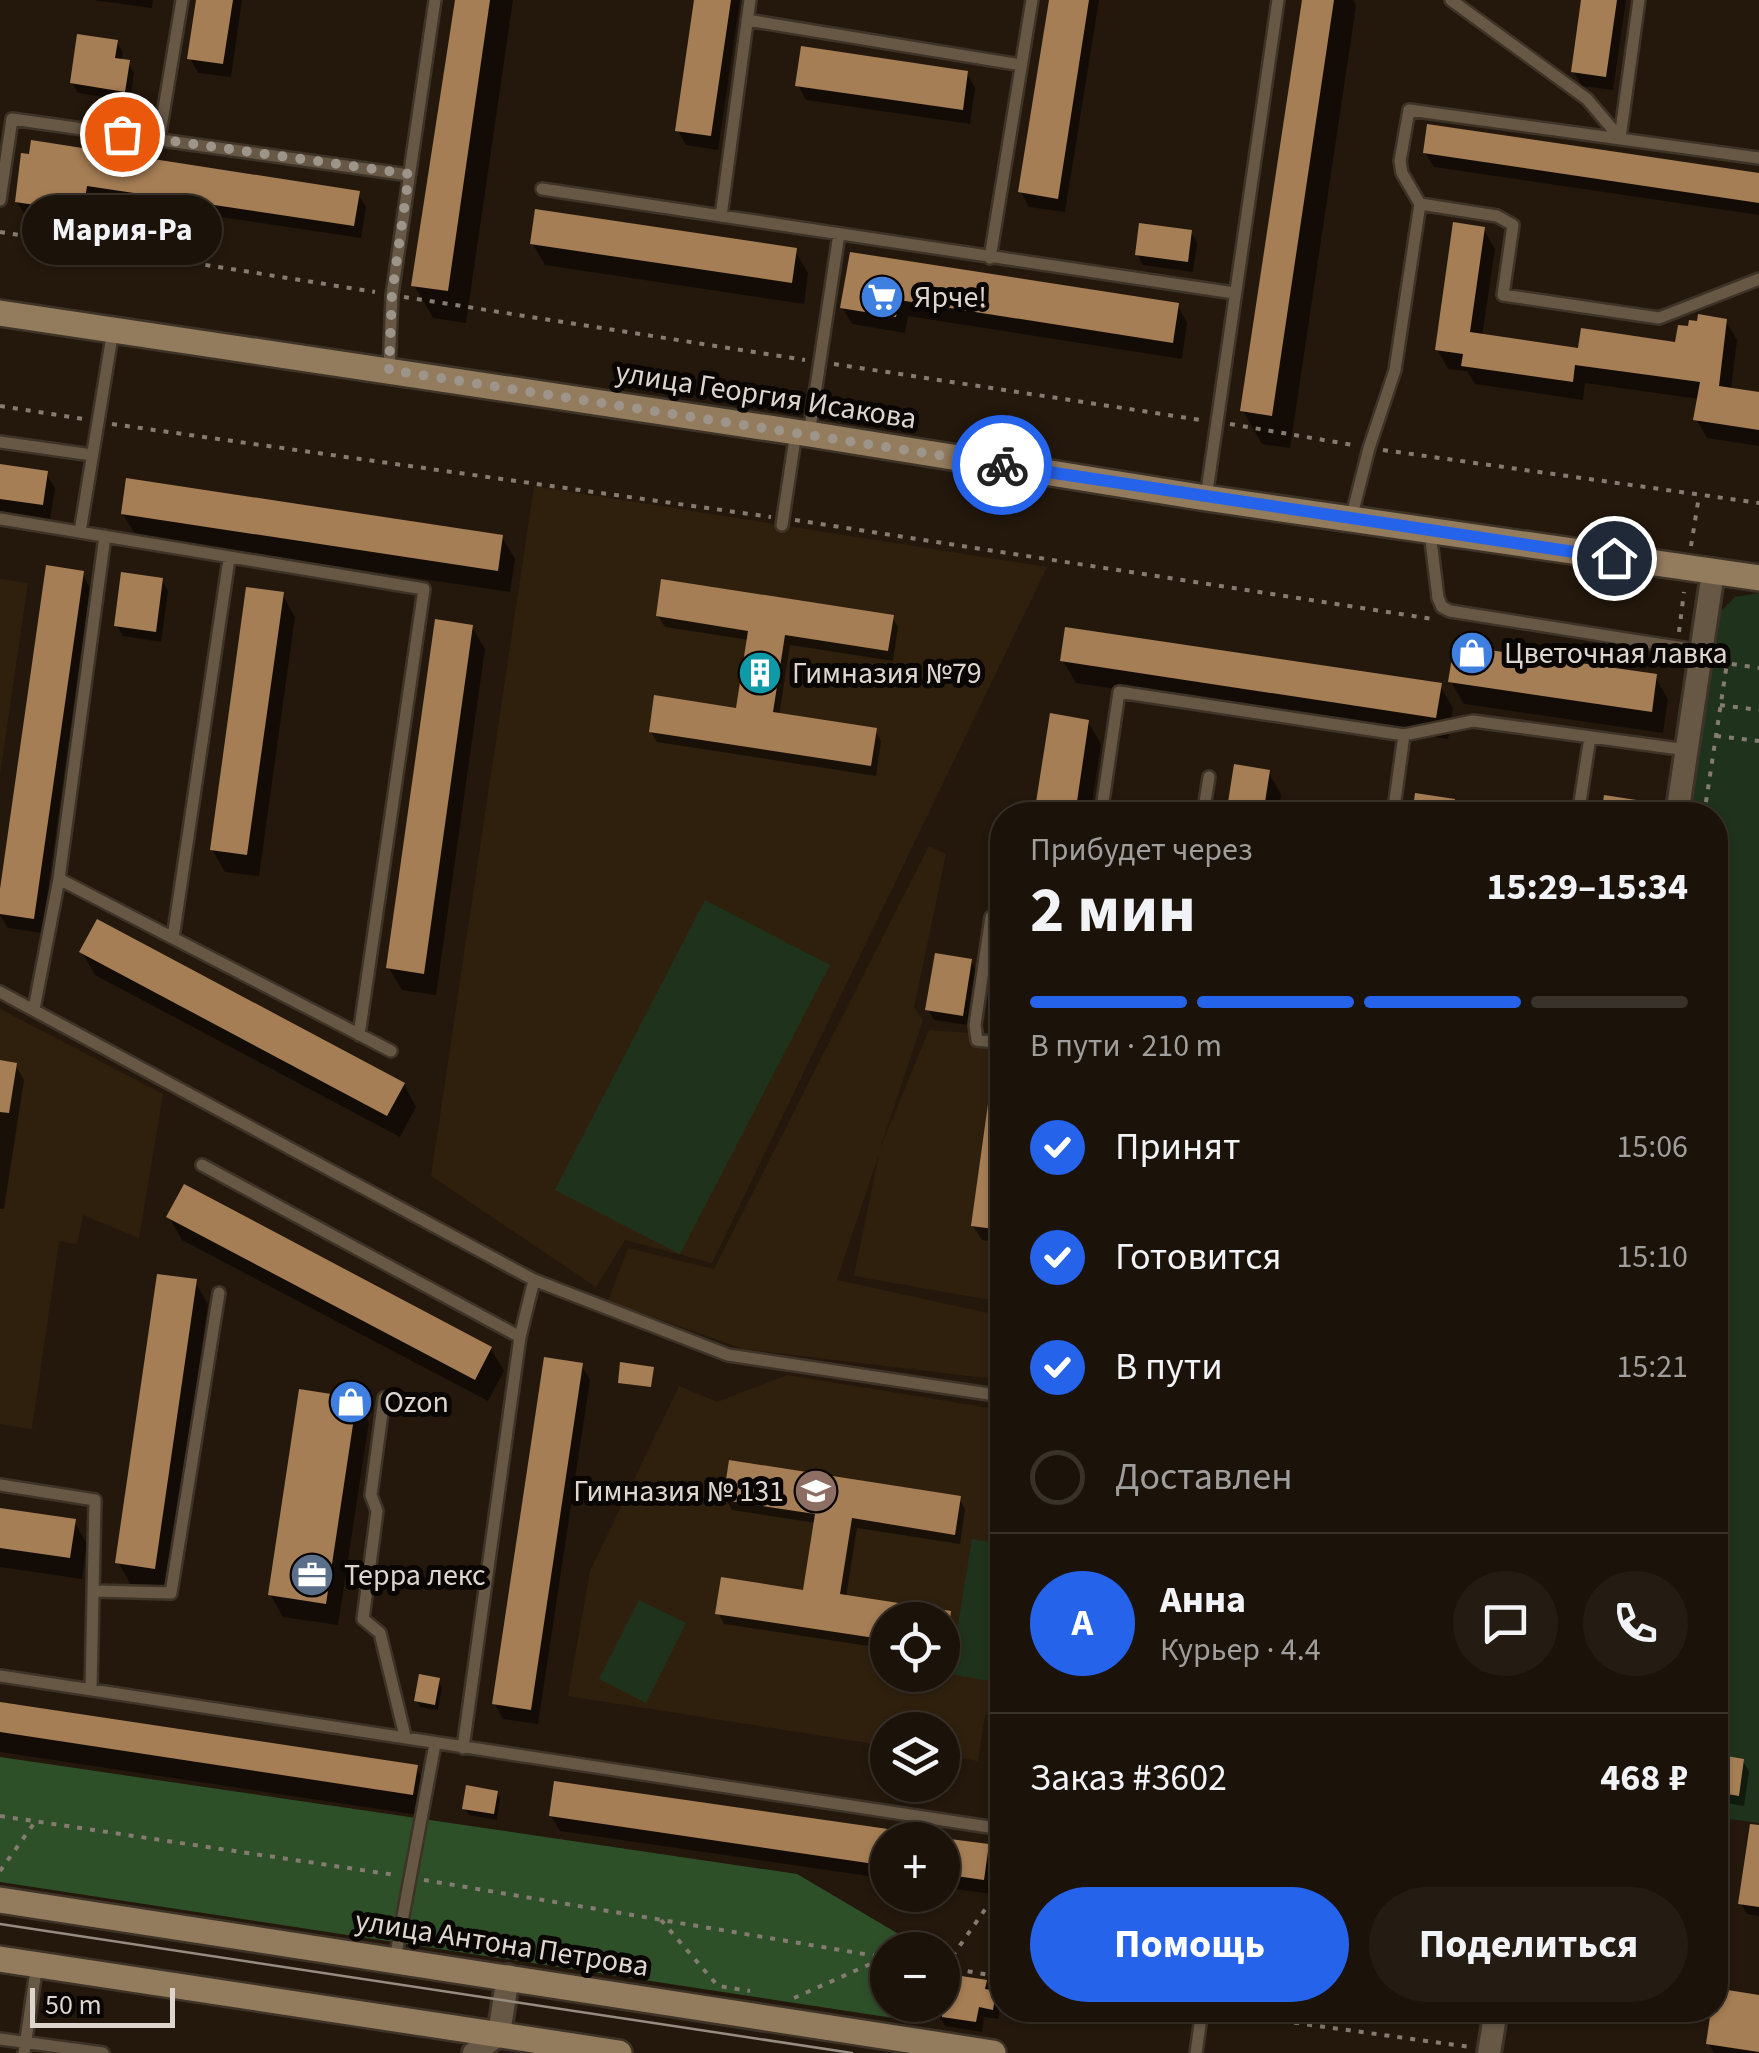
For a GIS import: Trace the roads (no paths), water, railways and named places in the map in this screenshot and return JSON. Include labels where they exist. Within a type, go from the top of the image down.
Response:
[{"type":"street","name":"улица Георгия Исакова","points":[[0,313],[1206,498],[1759,578]]},
{"type":"street","points":[[1679,802],[1714,572]]},
{"type":"street","name":"улица Антона Петрова","points":[[0,1900],[993,2053]]},
{"type":"street","points":[[0,1959],[618,2053]]},
{"type":"street","points":[[474,2053],[498,2034],[508,1976]]},
{"type":"street","points":[[1490,2052],[1494,2022]]},
{"type":"lane","points":[[160,139],[182,0]]},
{"type":"lane","points":[[389,370],[392,294],[435,0]]},
{"type":"lane","points":[[721,216],[750,0]]},
{"type":"lane","points":[[990,258],[1032,0]]},
{"type":"lane","points":[[1206,498],[1278,0]]},
{"type":"lane","points":[[1451,0],[1587,99],[1620,138]]},
{"type":"lane","points":[[1620,138],[1639,0]]},
{"type":"lane","points":[[747,20],[1021,64]]},
{"type":"lane","points":[[1352,519],[1369,448],[1396,370],[1420,204],[1400,161],[1409,110],[1759,158]]},
{"type":"lane","points":[[0,200],[6,118],[409,174]]},
{"type":"lane","points":[[542,189],[1234,293]]},
{"type":"lane","points":[[1420,204],[1497,216],[1512,225],[1503,294],[1659,318],[1759,279]]},
{"type":"lane","points":[[783,522],[820,362],[839,234]]},
{"type":"lane","points":[[80,532],[112,330]]},
{"type":"lane","points":[[0,442],[92,455]]},
{"type":"lane","points":[[0,519],[424,589],[359,1035]]},
{"type":"lane","points":[[1430,531],[1438,598],[1442,607],[1450,611],[1677,647],[1701,655]]},
{"type":"lane","points":[[34,1009],[58,879],[105,536]]},
{"type":"lane","points":[[173,938],[229,559]]},
{"type":"lane","points":[[1104,802],[1119,692],[1404,735],[1473,720],[1687,750]]},
{"type":"lane","points":[[1395,802],[1404,735]]},
{"type":"lane","points":[[1580,802],[1590,737]]},
{"type":"lane","points":[[1205,802],[1209,776]]},
{"type":"lane","points":[[58,879],[391,1051]]},
{"type":"lane","points":[[990,924],[975,1025],[977,1040],[990,1042]]},
{"type":"lane","points":[[0,992],[534,1280],[728,1355],[990,1394]]},
{"type":"lane","points":[[202,1165],[520,1337]]},
{"type":"lane","points":[[463,1748],[520,1337],[534,1280]]},
{"type":"lane","points":[[94,1590],[171,1593],[218,1293]]},
{"type":"lane","points":[[865,1388],[866,1374]]},
{"type":"lane","points":[[384,1398],[371,1495],[377,1511],[363,1619],[380,1633],[405,1736]]},
{"type":"lane","points":[[0,1486],[96,1500],[91,1690]]},
{"type":"lane","points":[[0,1676],[990,1827]]},
{"type":"lane","points":[[394,1959],[435,1744]]},
{"type":"lane","points":[[24,2048],[37,1964]]},
{"type":"lane","points":[[1196,2053],[1200,2022]]},
{"type":"lane","points":[[0,2039],[24,2048],[102,2053]]},
{"type":"tram line","points":[[0,1924],[852,2053]]},
{"type":"place","name":"Мария-Ра","points":[[122,134]]},
{"type":"place","name":"Ярче!","points":[[882,297]]},
{"type":"place","name":"Цветочная лавка","points":[[1472,653]]},
{"type":"place","name":"Гимназия №79","points":[[760,673]]},
{"type":"place","name":"Ozon","points":[[351,1402]]},
{"type":"place","name":"Гимназия № 131","points":[[816,1491]]},
{"type":"place","name":"Терра лекс","points":[[312,1575]]}]
